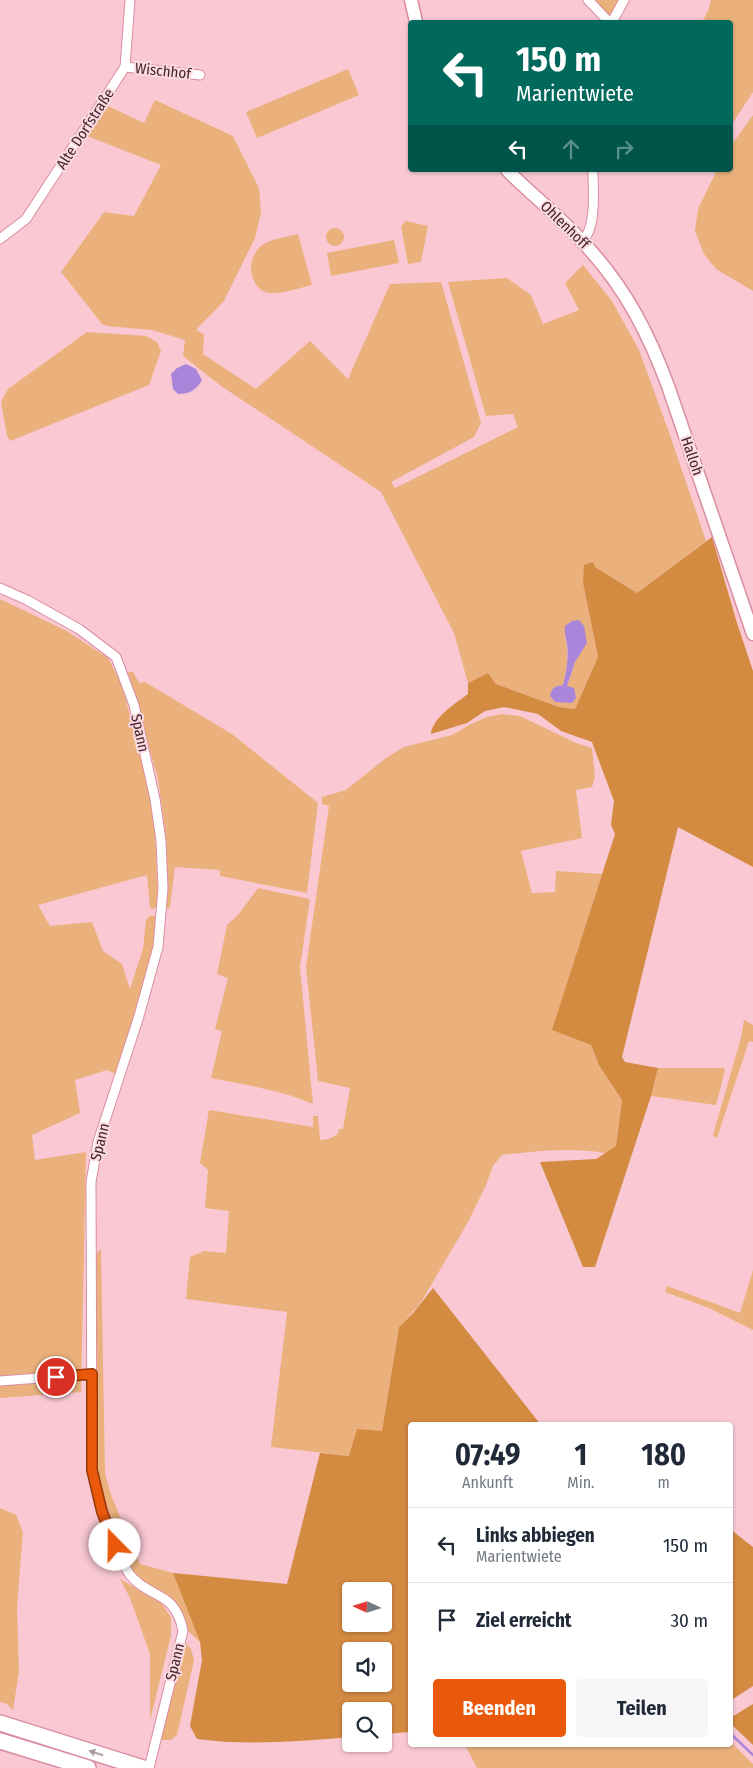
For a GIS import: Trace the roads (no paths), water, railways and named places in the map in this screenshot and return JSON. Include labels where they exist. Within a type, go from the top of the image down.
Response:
[{"type":"highway","points":[[0,1723],[143,1768]]},
{"type":"highway","points":[[0,1741],[88,1768]]},
{"type":"main road","points":[[410,0],[415,20]]},
{"type":"main road","name":"Ohlenhoff","points":[[509,172],[582,241],[618,284]]},
{"type":"main road","name":"Halloh","points":[[618,284],[640,321],[657,356],[753,634]]},
{"type":"street","name":"Alte Dorfstraße","points":[[0,239],[26,219],[125,66],[130,0]]},
{"type":"street","points":[[588,0],[608,20]]},
{"type":"street","points":[[611,20],[624,0]]},
{"type":"street","name":"Wischhof","points":[[125,66],[200,75]]},
{"type":"street","points":[[582,241],[586,238],[591,228],[593,172]]},
{"type":"street","name":"Spann","points":[[0,588],[27,600],[79,629],[116,657],[134,705],[155,799],[161,841],[163,888],[158,947],[139,1016],[98,1142],[90,1182],[92,1470],[102,1512],[129,1574],[140,1585],[161,1596],[175,1608],[183,1631],[149,1768]]},
{"type":"street","points":[[0,1381],[92,1374]]},
{"type":"waterway","points":[[733,1736],[753,1755]]}]
